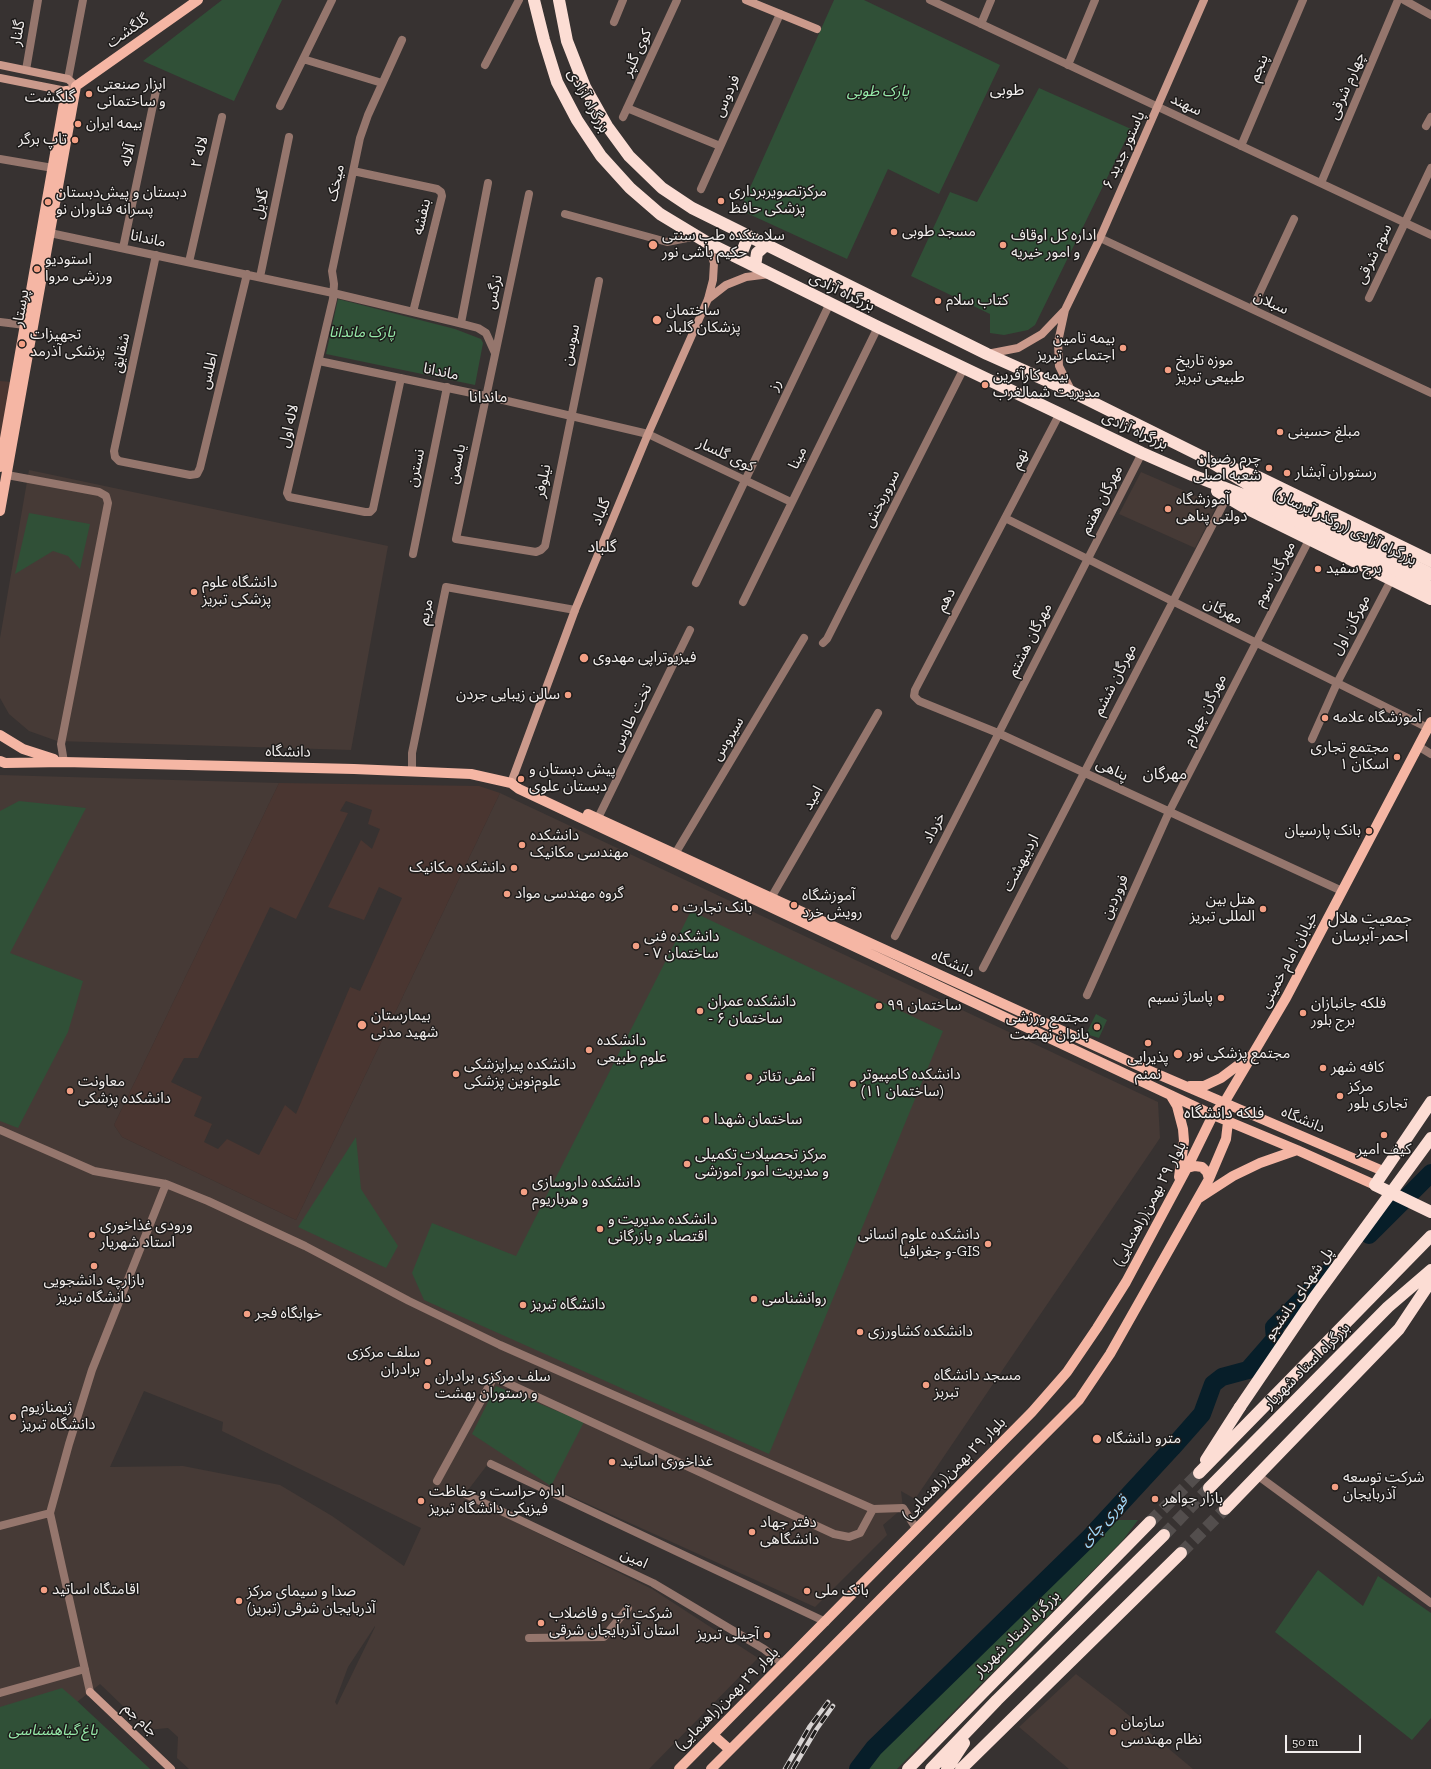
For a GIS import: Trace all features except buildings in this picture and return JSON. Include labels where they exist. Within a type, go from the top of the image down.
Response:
[{"type":"highway","name":"بزرگراه آزادی","points":[[534,0],[557,82],[577,120],[597,150],[630,188],[660,214],[708,243],[770,274],[1142,453],[1192,475],[1248,491]]},
{"type":"highway","name":"بزرگراه آزادی","points":[[559,0],[567,41],[585,87],[607,126],[629,156],[662,188],[692,208],[747,236],[987,354],[1072,392],[1201,456],[1248,491]]},
{"type":"highway","points":[[736,257],[742,252],[747,236]]},
{"type":"highway","points":[[755,266],[756,253],[766,245]]},
{"type":"highway","points":[[1201,456],[1258,477],[1431,562]]},
{"type":"highway","points":[[1192,475],[1244,507],[1431,600]]},
{"type":"highway","name":"بزرگراه آزادی (روگذر آبرسان)","points":[[1248,491],[1431,574]]},
{"type":"highway","name":"بزرگراه آزادی (روگذر آبرسان)","points":[[1248,491],[1431,587]]},
{"type":"highway","points":[[1376,573],[1385,571],[1393,564],[1395,552],[1390,542]]},
{"type":"highway","points":[[1431,1102],[1383,1171],[1375,1186],[1431,1212]]},
{"type":"highway","name":"پل شهدای دانشجو","points":[[1431,1138],[1314,1298],[1209,1454],[1200,1473],[1431,1236]]},
{"type":"highway","name":"بزرگراه استاد شهریار","points":[[1209,1488],[1388,1307],[1431,1270]]},
{"type":"highway","points":[[1225,1509],[1399,1329],[1431,1281]]},
{"type":"highway","name":"بزرگراه استاد شهریار","points":[[908,1769],[1150,1522]]},
{"type":"highway","points":[[932,1768],[975,1725],[997,1700],[1164,1535]]},
{"type":"highway","points":[[961,1769],[1181,1553]]},
{"type":"highway","points":[[947,1769],[975,1725]]},
{"type":"main road","name":"گلگشت","points":[[76,86],[198,0]]},
{"type":"main road","points":[[746,0],[817,29]]},
{"type":"main road","name":"پاستور جدید ۶","points":[[1072,392],[1059,366],[1058,342],[1065,310],[1100,238],[1204,0]]},
{"type":"main road","points":[[0,65],[68,79],[76,86],[66,91],[0,78]]},
{"type":"main road","name":"پرستار","points":[[3,471],[50,233],[76,86]]},
{"type":"main road","name":"پرستار","points":[[0,512],[3,471],[25,325],[66,91]]},
{"type":"main road","name":"گلباد","points":[[511,783],[575,610],[648,434],[708,299],[713,280],[714,263],[708,243]]},
{"type":"main road","points":[[708,299],[726,285],[746,277],[770,274]]},
{"type":"main road","name":"پاستور جدید ۶","points":[[987,354],[1018,348],[1042,334],[1065,310]]},
{"type":"main road","name":"خیابان امام خمینی","points":[[1224,1102],[1286,998],[1429,725]]},
{"type":"main road","name":"دانشگاه","points":[[0,736],[23,749],[64,762]]},
{"type":"main road","name":"دانشگاه","points":[[0,761],[348,768],[471,774],[511,783],[519,782],[1186,1086],[1383,1171]]},
{"type":"main road","name":"دانشگاه","points":[[511,783],[519,789],[1172,1096],[1228,1122],[1297,1150],[1375,1186]]},
{"type":"main road","points":[[1186,1086],[1198,1087],[1210,1084],[1221,1078],[1254,1053]]},
{"type":"main road","points":[[1172,1096],[1178,1106],[1184,1141],[1178,1182]]},
{"type":"main road","points":[[711,1769],[1079,1400],[1110,1354],[1209,1179],[1226,1139],[1228,1122],[1224,1102]]},
{"type":"main road","name":"بلوار ٢٩ بهمن(راهنمایی)","points":[[679,1769],[1032,1412],[1066,1372],[1097,1328],[1126,1282],[1178,1182],[1187,1168],[1213,1115],[1224,1102]]},
{"type":"main road","points":[[1198,1199],[1233,1176],[1260,1163],[1297,1150]]},
{"type":"main road","points":[[1187,1168],[1195,1166],[1202,1167],[1207,1172],[1209,1179]]},
{"type":"main road","name":"جام جم","points":[[90,1692],[171,1769]]},
{"type":"main road","points":[[713,1734],[730,1750]]},
{"type":"street","name":"گلنار","points":[[26,70],[38,0]]},
{"type":"street","points":[[68,79],[83,0]]},
{"type":"street","points":[[280,106],[332,0]]},
{"type":"street","points":[[485,65],[519,0]]},
{"type":"street","points":[[614,22],[623,0]]},
{"type":"street","name":"کوی گلپر","points":[[623,117],[677,0]]},
{"type":"street","name":"سهند","points":[[930,0],[1431,235]]},
{"type":"street","points":[[981,24],[991,0]]},
{"type":"street","points":[[1068,65],[1096,0]]},
{"type":"street","name":"پنجم","points":[[1241,146],[1303,0]]},
{"type":"street","name":"چهارم شرقی","points":[[1321,183],[1398,0]]},
{"type":"street","points":[[1404,0],[1431,15]]},
{"type":"street","name":"فردوس","points":[[701,189],[780,14]]},
{"type":"street","name":"میخک","points":[[333,293],[332,271],[360,138],[382,83],[402,40]]},
{"type":"street","points":[[303,59],[382,83]]},
{"type":"street","name":"آلاله","points":[[123,248],[156,91]]},
{"type":"street","points":[[627,108],[720,146]]},
{"type":"street","name":"لاله ۲","points":[[190,262],[222,117]]},
{"type":"street","points":[[1426,126],[1431,117]]},
{"type":"street","name":"گلایل","points":[[260,277],[289,137]]},
{"type":"street","points":[[0,159],[53,168]]},
{"type":"street","name":"سوم شرقی","points":[[1369,298],[1431,168]]},
{"type":"street","name":"بنفشه","points":[[353,171],[437,189],[441,192],[442,196],[414,312]]},
{"type":"street","points":[[461,323],[488,184]]},
{"type":"street","name":"نرگس","points":[[486,396],[529,194]]},
{"type":"street","points":[[564,214],[667,242],[697,236]]},
{"type":"street","points":[[1252,309],[1294,219]]},
{"type":"street","name":"ماندانا","points":[[50,233],[260,277],[461,323],[478,328],[486,333],[495,354]]},
{"type":"street","name":"سبلان","points":[[1100,238],[1431,393]]},
{"type":"street","name":"شقایق","points":[[156,255],[114,451],[115,457],[119,461],[190,476],[197,474]]},
{"type":"street","name":"اطلس","points":[[197,474],[200,468],[246,274]]},
{"type":"street","name":"سوسن","points":[[570,415],[599,280]]},
{"type":"street","points":[[319,360],[333,293]]},
{"type":"street","name":"رز","points":[[696,584],[830,303]]},
{"type":"street","points":[[0,322],[25,325]]},
{"type":"street","name":"مینا","points":[[743,602],[878,327]]},
{"type":"street","name":"ماندانا","points":[[319,360],[447,387],[648,434]]},
{"type":"street","name":"لاله اول","points":[[319,360],[287,493],[289,497],[370,512],[373,509],[401,378]]},
{"type":"street","name":"سروربخش","points":[[822,643],[827,639],[964,368]]},
{"type":"street","name":"نسترن","points":[[413,554],[447,387]]},
{"type":"street","name":"یاسمن","points":[[486,396],[456,538],[536,552],[541,550]]},
{"type":"street","name":"نهم","points":[[1006,518],[1060,413]]},
{"type":"street","name":"نیلوفر","points":[[541,550],[545,546],[570,415]]},
{"type":"street","name":"کوی گلسار","points":[[648,434],[791,502]]},
{"type":"street","name":"مهرگان هفتم","points":[[1087,560],[1142,453]]},
{"type":"street","points":[[3,471],[100,492],[106,496],[108,503],[61,744],[64,762]]},
{"type":"street","name":"مهرگان ششم","points":[[1083,772],[1227,497]]},
{"type":"street","name":"مهرگان","points":[[1006,518],[1254,643],[1429,725]]},
{"type":"street","name":"دهم","points":[[914,696],[915,690],[1006,518]]},
{"type":"street","name":"مهرگان سوم","points":[[1254,643],[1309,540]]},
{"type":"street","name":"مهرگان هشتم","points":[[998,733],[1087,560]]},
{"type":"street","name":"مهرگان اول","points":[[1312,739],[1337,683],[1391,580]]},
{"type":"street","name":"مریم","points":[[412,772],[412,752],[446,587],[575,610]]},
{"type":"street","name":"تخت طاوس","points":[[598,818],[690,630]]},
{"type":"street","name":"سیروس","points":[[675,854],[804,638]]},
{"type":"street","name":"مهرگان چهارم","points":[[1169,812],[1254,643]]},
{"type":"street","name":"پناهی","points":[[914,696],[919,701],[998,733],[1342,891]]},
{"type":"street","name":"امید","points":[[771,898],[878,713]]},
{"type":"street","name":"خرداد","points":[[895,936],[998,733]]},
{"type":"street","points":[[1418,746],[1431,754]]},
{"type":"street","name":"اردیبهشت","points":[[983,968],[1083,772]]},
{"type":"street","name":"فروردین","points":[[1087,995],[1169,812]]},
{"type":"street","points":[[0,1130],[94,1171],[166,1184],[208,1201],[305,1246],[409,1301],[500,1345],[873,1509],[904,1508],[916,1528]]},
{"type":"street","points":[[90,1692],[50,1513],[69,1444],[92,1370],[166,1184]]},
{"type":"street","points":[[437,1481],[494,1376],[834,1534],[849,1537],[860,1532],[873,1509]]},
{"type":"street","points":[[491,1464],[826,1622]]},
{"type":"street","points":[[1257,1475],[1431,1603]]},
{"type":"street","name":"امین","points":[[465,1494],[653,1583],[764,1649],[783,1664]]},
{"type":"street","points":[[0,1526],[50,1513]]},
{"type":"street","points":[[529,1638],[604,1637],[628,1608]]},
{"type":"street","points":[[0,1693],[85,1670]]},
{"type":"shaded area","points":[[0,381],[13,382],[0,444]]},
{"type":"shaded area","name":"دانشگاه علوم پزشکی تبریز","points":[[29,470],[388,546],[351,750],[57,741],[29,731],[9,714],[0,698],[0,638]]},
{"type":"shaded area","name":"آموزشگاه دولتی پناهی","points":[[1141,472],[1217,505],[1195,548],[1119,514]]},
{"type":"shaded area","name":"دانشگاه تبریز","points":[[0,775],[279,783],[114,1125],[122,1137],[296,1220],[500,793],[1158,1102],[1160,1138],[915,1499],[901,1491],[903,1508],[883,1525],[887,1535],[815,1607],[491,1460],[465,1494],[452,1491],[652,1589],[758,1658],[649,1769],[189,1769],[177,1758],[178,1737],[168,1728],[148,1730],[100,1684],[77,1702],[150,1769],[0,1769]],"holes":[[[144,1391],[223,1422],[222,1431],[421,1528],[404,1566],[332,1516],[280,1485],[183,1466],[110,1467]],[[375,1627],[337,1705],[335,1702],[348,1667]]]},
{"type":"shaded area","name":"بیمارستان شهید مدنی","points":[[279,783],[479,786],[500,793],[296,1220],[122,1137],[114,1125]],"holes":[[[346,801],[372,810],[368,824],[380,829],[372,849],[361,840],[328,907],[364,920],[379,887],[402,898],[360,991],[350,987],[296,1114],[285,1105],[259,1155],[227,1139],[218,1149],[204,1142],[212,1124],[194,1116],[202,1097],[171,1082],[184,1058],[198,1058],[270,907],[296,919],[348,813],[340,811]]]},
{"type":"shaded area","points":[[1076,1674],[1120,1708],[1193,1769],[1069,1769],[1019,1727]]},
{"type":"green space","points":[[222,0],[282,0],[234,101],[143,61]]},
{"type":"green space","name":"پارک طوبی","points":[[834,0],[864,0],[1000,65],[939,194],[888,169],[847,259],[740,210]]},
{"type":"green space","points":[[1039,88],[1131,129],[1035,325],[1028,330],[1004,335],[990,333],[990,314],[911,276],[950,192],[977,202]]},
{"type":"green space","name":"پارک ماندانا","points":[[338,299],[455,329],[481,339],[483,343],[475,385],[326,354]]},
{"type":"green space","points":[[29,513],[90,524],[80,569],[68,556],[53,551],[15,574]]},
{"type":"green space","points":[[19,801],[86,808],[10,953],[83,981],[68,1032],[18,1128],[0,1121],[0,811]]},
{"type":"green space","points":[[691,911],[943,1031],[769,1454],[424,1300],[412,1273],[432,1223],[516,1256]]},
{"type":"green space","name":"مجتمع ورزشی بانوان نهضت","points":[[1096,1014],[1107,1020],[1099,1038],[1086,1034]]},
{"type":"green space","points":[[356,1137],[361,1189],[398,1246],[386,1268],[298,1227]]},
{"type":"green space","points":[[496,1386],[584,1422],[551,1486],[472,1434]]},
{"type":"green space","points":[[1113,1520],[1138,1520],[1123,1540],[897,1769],[864,1769],[875,1754]]},
{"type":"green space","points":[[1318,1570],[1363,1606],[1378,1576],[1431,1613],[1431,1718],[1412,1740],[1275,1632]]},
{"type":"green space","name":"باغ گیاهشناسی","points":[[62,1688],[150,1769],[0,1769],[0,1707]]},
{"type":"waterway","name":"قوری چای","points":[[1369,1235],[1431,1173]]},
{"type":"waterway","name":"قوری چای","points":[[858,1769],[874,1748],[1088,1539],[1202,1414],[1213,1384],[1222,1377],[1248,1370],[1275,1339],[1274,1327],[1331,1270]]},
{"type":"tunnel","points":[[1150,1522],[1199,1473]]},
{"type":"tunnel","points":[[1164,1535],[1209,1488]]},
{"type":"tunnel","points":[[1181,1553],[1225,1509]]},
{"type":"railway","points":[[785,1769],[810,1726],[828,1702]]},
{"type":"railway","points":[[793,1769],[816,1730],[833,1706]]},
{"type":"place","name":"ابزار صنعتی و ساختمانی","points":[[89,94]]},
{"type":"place","name":"بیمه ایران","points":[[78,124]]},
{"type":"place","name":"تاپ برگر","points":[[75,140]]},
{"type":"place","name":"مرکزتصویربرداری پزشکی حافظ","points":[[721,201]]},
{"type":"place","name":"دبستان و پیش‌دبستان پسرانه فناوران نو","points":[[48,202]]},
{"type":"place","name":"مسجد طوبی","points":[[894,232]]},
{"type":"place","name":"سلامتکده طب سنتی حکیم باشی نور","points":[[653,245]]},
{"type":"place","name":"اداره کل اوقاف و امور خیریه","points":[[1003,245]]},
{"type":"place","name":"استودیو ورزشی مروا","points":[[37,269]]},
{"type":"place","name":"کتاب سلام","points":[[938,301]]},
{"type":"place","name":"ساختمان پزشکان گلباد","points":[[657,320]]},
{"type":"place","name":"تجهیزات پزشکی آذرمد","points":[[22,344]]},
{"type":"place","name":"بیمه تامین اجتماعی تبریز","points":[[1123,348]]},
{"type":"place","name":"موزه تاریخ طبیعی تبریز","points":[[1168,370]]},
{"type":"place","name":"بیمه کارآفرین مدیریت شمالغرب","points":[[985,385]]},
{"type":"place","name":"مبلغ حسینی","points":[[1280,432]]},
{"type":"place","name":"چرم رضوان شعبه اصلی","points":[[1269,468]]},
{"type":"place","name":"رستوران آبشار","points":[[1287,473]]},
{"type":"place","name":"آموزشگاه دولتی پناهی","points":[[1168,509]]},
{"type":"place","name":"برج سفید","points":[[1318,569]]},
{"type":"place","name":"دانشگاه علوم پزشکی تبریز","points":[[194,592]]},
{"type":"place","name":"فیزیوتراپی مهدوی","points":[[584,658]]},
{"type":"place","name":"سالن زیبایی جردن","points":[[568,695]]},
{"type":"place","name":"آموزشگاه علامه","points":[[1325,718]]},
{"type":"place","name":"مجتمع تجاری اسکان ۱","points":[[1397,757]]},
{"type":"place","name":"پیش دبستان و دبستان علوی","points":[[521,779]]},
{"type":"place","name":"بانک پارسیان","points":[[1369,831]]},
{"type":"place","name":"دانشکده مهندسی مکانیک","points":[[522,845]]},
{"type":"place","name":"دانشکده مکانیک","points":[[514,868]]},
{"type":"place","name":"گروه مهندسی مواد","points":[[507,894]]},
{"type":"place","name":"آموزشگاه رویش خرد","points":[[794,905]]},
{"type":"place","name":"بانک تجارت","points":[[675,908]]},
{"type":"place","name":"هتل بین المللی تبریز","points":[[1263,909]]},
{"type":"place","name":"دانشکده فنی - ساختمان ۷","points":[[636,946]]},
{"type":"place","name":"پاساژ نسیم","points":[[1221,998]]},
{"type":"place","name":"ساختمان ۹۹","points":[[879,1006]]},
{"type":"place","name":"دانشکده عمران - ساختمان ۶","points":[[700,1011]]},
{"type":"place","name":"فلکه جانبازان برج بلور","points":[[1303,1013]]},
{"type":"place","name":"بیمارستان شهید مدنی","points":[[362,1025]]},
{"type":"place","name":"مجتمع ورزشی بانوان نهضت","points":[[1097,1027]]},
{"type":"place","name":"پذیرایی نمنم","points":[[1148,1043]]},
{"type":"place","name":"دانشکده علوم طبیعی","points":[[589,1050]]},
{"type":"place","name":"مجتمع پزشکی نور","points":[[1178,1054]]},
{"type":"place","name":"کافه شهر","points":[[1323,1068]]},
{"type":"place","name":"دانشکده پیراپزشکی علوم‌نوین پزشکی","points":[[456,1074]]},
{"type":"place","name":"آمفی تئاتر","points":[[749,1077]]},
{"type":"place","name":"دانشکده کامپیوتر (ساختمان ۱۱)","points":[[853,1084]]},
{"type":"place","name":"معاونت دانشکده پزشکی","points":[[70,1091]]},
{"type":"place","name":"مرکز تجاری بلور","points":[[1340,1096]]},
{"type":"place","name":"ساختمان شهدا","points":[[706,1120]]},
{"type":"place","name":"کیف امیر","points":[[1384,1135]]},
{"type":"place","name":"مرکز تحصیلات تکمیلی و مدیریت امور آموزشی","points":[[687,1164]]},
{"type":"place","name":"دانشکده داروسازی و هرباریوم","points":[[524,1192]]},
{"type":"place","name":"دانشکده مدیریت و اقتصاد و بازرگانی","points":[[600,1229]]},
{"type":"place","name":"ورودی غذاخوری استاد شهریار","points":[[92,1235]]},
{"type":"place","name":"دانشکده علوم انسانی و جغرافیا-GIS","points":[[988,1244]]},
{"type":"place","name":"بازارچه دانشجویی دانشگاه تبریز","points":[[94,1266]]},
{"type":"place","name":"روانشناسی","points":[[754,1299]]},
{"type":"place","name":"دانشگاه تبریز","points":[[523,1305]]},
{"type":"place","name":"خوابگاه فجر","points":[[247,1314]]},
{"type":"place","name":"دانشکده کشاورزی","points":[[860,1332]]},
{"type":"place","name":"سلف مرکزی برادران","points":[[428,1362]]},
{"type":"place","name":"مسجد دانشگاه تبربز","points":[[926,1385]]},
{"type":"place","name":"سلف مرکزی برادران و رستوران بهشت","points":[[427,1386]]},
{"type":"place","name":"ژیمنازیوم دانشگاه تبریز","points":[[13,1417]]},
{"type":"place","name":"مترو دانشگاه","points":[[1097,1439]]},
{"type":"place","name":"غذاخوری اساتید","points":[[612,1462]]},
{"type":"place","name":"شرکت توسعه آذربایجان","points":[[1335,1487]]},
{"type":"place","name":"بازار جواهر","points":[[1155,1499]]},
{"type":"place","name":"اداره حراست و حفاظت فیزیکی دانشگاه تبریز","points":[[421,1501]]},
{"type":"place","name":"دفتر جهاد دانشگاهی","points":[[752,1532]]},
{"type":"place","name":"اقامتگاه اساتید","points":[[44,1590]]},
{"type":"place","name":"بانک ملی","points":[[807,1591]]},
{"type":"place","name":"صدا و سیمای مرکز آذربایجان شرقی (تبریز)","points":[[239,1601]]},
{"type":"place","name":"شرکت آب و فاضلاب استان آذربایجان شرقی","points":[[541,1623]]},
{"type":"place","name":"آجیلی تبریز","points":[[767,1635]]},
{"type":"place","name":"سازمان نظام مهندسی","points":[[1113,1732]]},
{"type":"district","name":"طوبی","points":[[1007,90]]},
{"type":"district","name":"گلگشت","points":[[50,97]]},
{"type":"district","name":"ماندانا","points":[[488,397]]},
{"type":"district","name":"گلباد","points":[[602,547]]},
{"type":"district","name":"مهرگان","points":[[1165,774]]},
{"type":"district","name":"جمعیت هلال احمر-آبرسان","points":[[1370,927]]},
{"type":"district","name":"فلکه دانشگاه","points":[[1224,1113]]}]
